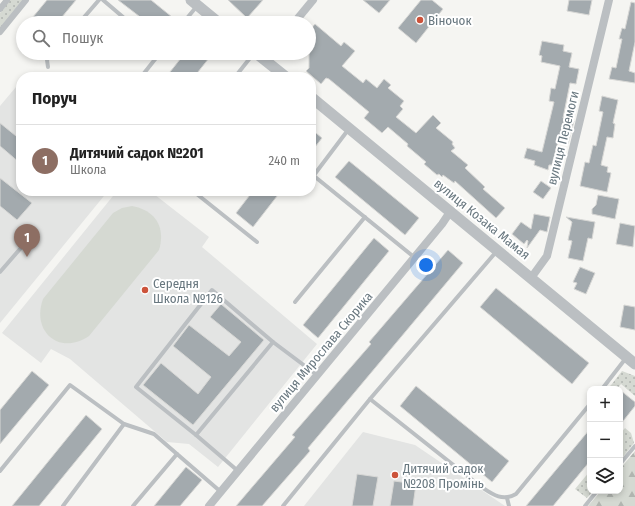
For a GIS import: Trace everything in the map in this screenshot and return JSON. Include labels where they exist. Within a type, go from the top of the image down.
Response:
[{"type":"street","points":[[0,9],[7,0]]},
{"type":"street","points":[[0,32],[26,0]]},
{"type":"street","points":[[300,16],[313,0]]},
{"type":"street","name":"вулиця Перемоги","points":[[531,278],[546,256],[609,0]]},
{"type":"street","points":[[194,3],[210,16]]},
{"type":"street","points":[[267,60],[280,72]]},
{"type":"street","name":"вулиця Козака Мамая","points":[[316,101],[631,360]]},
{"type":"street","name":"вулиця Мирослава Скорика","points":[[209,506],[450,212]]},
{"type":"lane","points":[[85,16],[99,0]]},
{"type":"lane","points":[[103,0],[122,16]]},
{"type":"lane","points":[[188,16],[194,3]]},
{"type":"lane","points":[[47,60],[48,67]]},
{"type":"lane","points":[[144,72],[154,60]]},
{"type":"lane","points":[[241,72],[255,60]]},
{"type":"lane","points":[[316,172],[350,128]]},
{"type":"lane","points":[[316,180],[414,257]]},
{"type":"lane","points":[[199,196],[257,242]]},
{"type":"lane","points":[[295,302],[364,217]]},
{"type":"lane","points":[[0,272],[33,234]]},
{"type":"lane","points":[[283,506],[370,399],[498,250]]},
{"type":"lane","points":[[238,471],[136,387],[212,290],[273,342],[317,375]]},
{"type":"lane","points":[[196,435],[273,342]]},
{"type":"lane","points":[[605,386],[631,360]]},
{"type":"lane","points":[[0,471],[70,385],[124,424],[154,434],[221,492]]},
{"type":"lane","points":[[370,399],[480,486],[493,495],[507,498],[516,494],[587,408]]},
{"type":"lane","points":[[63,506],[124,424]]},
{"type":"lane","points":[[623,460],[635,446]]},
{"type":"lane","points":[[133,506],[177,454]]},
{"type":"lane","points":[[585,506],[595,494]]},
{"type":"lane","points":[[507,498],[509,506]]},
{"type":"shaded area","points":[[16,87],[16,196],[104,196],[0,323],[0,106]]},
{"type":"shaded area","name":"Середня Школа №126","points":[[113,196],[156,196],[209,237],[202,247],[317,344],[218,467],[189,444],[167,442],[70,359],[51,349],[41,363],[2,333]]},
{"type":"shaded area","name":"Дитячий садок №208 Промінь","points":[[363,432],[415,445],[505,506],[304,506]]},
{"type":"green space","points":[[10,0],[24,0],[0,29],[0,13]]},
{"type":"green space","points":[[132,206],[147,211],[157,221],[161,234],[159,250],[89,336],[78,342],[59,342],[51,337],[41,322],[40,311],[43,299],[113,213],[122,208]]},
{"type":"green space","points":[[622,371],[635,376],[635,396],[621,384],[619,386],[610,386]]},
{"type":"green space","points":[[625,428],[631,433],[634,443],[623,457],[623,430]]},
{"type":"green space","points":[[635,451],[635,506],[588,506],[598,494],[623,494],[623,465]]},
{"type":"green space","points":[[587,475],[587,494],[590,494],[587,498],[575,489]]},
{"type":"building","points":[[47,0],[76,0],[63,16],[34,16]]},
{"type":"building","points":[[118,0],[151,0],[171,16],[139,16]]},
{"type":"building","points":[[228,0],[263,0],[249,16],[245,16]]},
{"type":"building","points":[[363,0],[390,0],[379,13]]},
{"type":"building","name":"Віночок","points":[[421,0],[432,0],[443,9],[416,43],[398,28]]},
{"type":"building","points":[[569,0],[592,0],[589,15],[567,11]]},
{"type":"building","points":[[631,2],[635,3],[635,42],[629,71],[635,73],[635,83],[609,79],[612,67],[616,68],[622,39],[619,39],[622,28],[625,29]]},
{"type":"building","points":[[316,25],[341,46],[344,42],[355,51],[342,66],[363,83],[366,79],[377,88],[384,79],[391,85],[388,88],[404,101],[400,106],[403,109],[396,117],[416,133],[433,115],[441,123],[436,128],[453,142],[452,144],[455,148],[451,151],[468,165],[465,168],[485,187],[483,189],[505,208],[496,218],[455,181],[454,183],[443,175],[442,177],[439,174],[437,175],[424,164],[426,162],[407,146],[408,144],[388,127],[382,133],[364,118],[369,112],[329,79],[326,78],[321,84],[316,80],[316,72],[306,71],[309,68],[309,60],[316,60]]},
{"type":"building","points":[[542,41],[564,45],[563,51],[572,53],[569,67],[579,69],[576,84],[570,83],[563,118],[574,121],[568,144],[558,142],[552,165],[549,165],[548,170],[534,165],[535,161],[524,158],[527,148],[542,152],[554,102],[549,101],[551,88],[555,89],[560,66],[541,62],[542,56],[539,55]]},
{"type":"building","points":[[179,60],[207,60],[198,72],[170,72]]},
{"type":"building","points":[[602,96],[618,100],[613,123],[615,124],[613,138],[607,137],[601,165],[608,167],[607,172],[611,173],[607,192],[580,186],[585,162],[589,163],[593,145],[596,146],[603,112],[599,111]]},
{"type":"building","points":[[0,123],[16,136],[16,160],[0,146]]},
{"type":"building","points":[[316,133],[322,138],[316,146]]},
{"type":"building","points":[[349,161],[419,218],[405,235],[335,177]]},
{"type":"building","points":[[0,178],[16,190],[16,196],[23,196],[32,203],[17,220],[0,206]]},
{"type":"building","points":[[541,181],[551,188],[543,199],[533,192]]},
{"type":"building","points":[[598,195],[619,199],[615,219],[592,214],[592,209],[596,205]]},
{"type":"building","points":[[249,196],[277,196],[253,227],[236,213]]},
{"type":"building","points":[[534,214],[550,217],[547,232],[540,230],[527,248],[527,240],[524,244],[512,234],[521,222],[531,229]]},
{"type":"building","points":[[566,217],[595,222],[592,239],[588,238],[583,261],[568,258],[572,241],[568,240],[572,222]]},
{"type":"building","points":[[620,223],[635,226],[633,247],[616,244]]},
{"type":"building","points":[[374,238],[389,251],[318,338],[303,325]]},
{"type":"building","points":[[448,250],[463,263],[308,448],[310,451],[262,506],[236,506],[295,437],[292,435],[371,344],[369,342]]},
{"type":"building","points":[[580,267],[595,273],[586,294],[574,289],[577,283],[573,282]]},
{"type":"building","points":[[496,288],[589,363],[572,384],[480,307]]},
{"type":"building","points":[[221,304],[264,340],[193,425],[143,385],[161,363],[198,394],[211,377],[173,346],[189,325],[229,356],[241,342],[210,317]]},
{"type":"building","points":[[624,305],[635,307],[635,330],[620,327]]},
{"type":"building","points":[[32,371],[49,385],[0,444],[0,410]]},
{"type":"building","points":[[416,386],[509,461],[492,482],[400,406]]},
{"type":"building","points":[[623,392],[635,402],[635,406],[623,421]]},
{"type":"building","points":[[86,415],[102,429],[39,506],[12,506]]},
{"type":"building","points":[[587,433],[587,465],[553,506],[526,506]]},
{"type":"building","points":[[186,467],[202,480],[180,506],[154,506]]},
{"type":"building","points":[[357,474],[378,477],[373,506],[352,506]]},
{"type":"building","points":[[394,481],[416,484],[413,506],[390,506]]},
{"type":"place","name":"Віночок","points":[[420,20]]},
{"type":"place","name":"Дитячий садок №201","points":[[27,257]]},
{"type":"place","name":"Середня Школа №126","points":[[145,290]]},
{"type":"place","name":"Дитячий садок №208 Промінь","points":[[395,475]]}]
